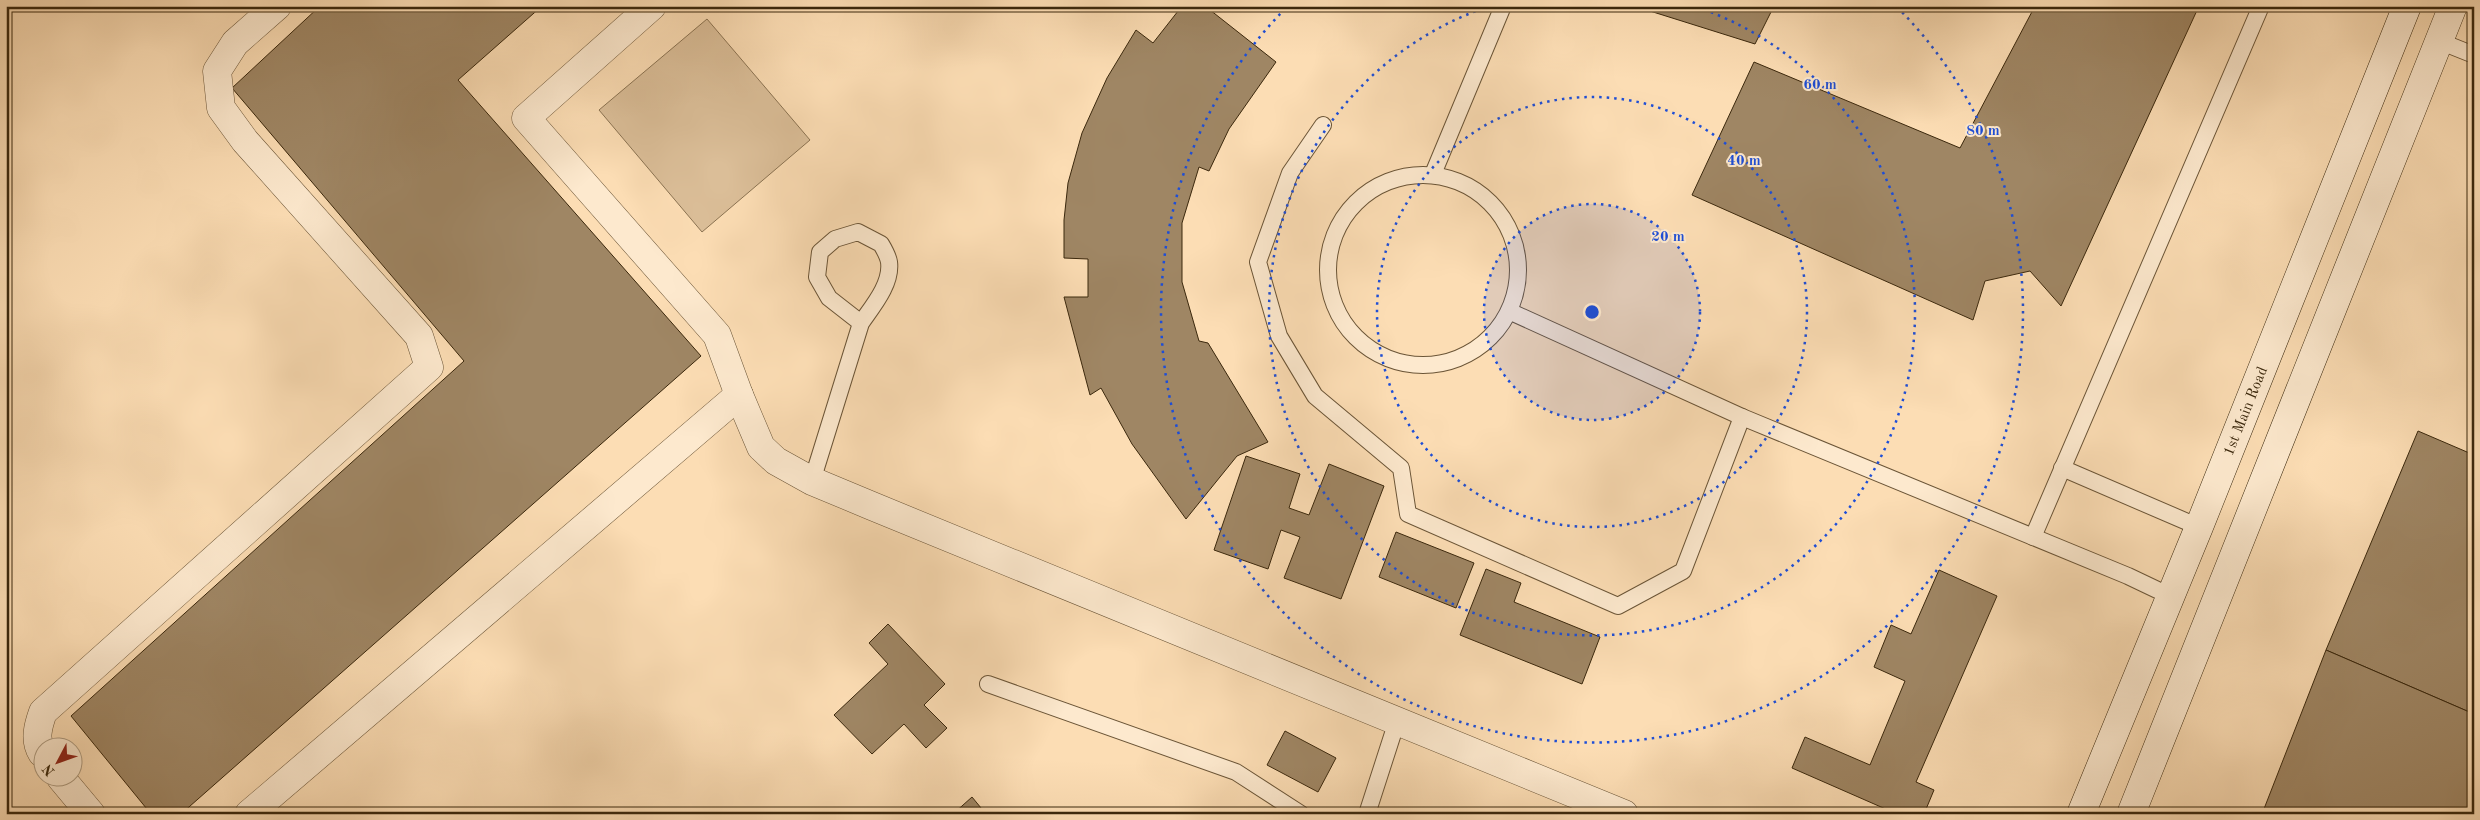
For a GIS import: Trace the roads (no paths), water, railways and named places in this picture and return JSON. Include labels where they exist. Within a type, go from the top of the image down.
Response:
[{"type":"street","points":[[38,738],[38,726],[43,712],[429,367],[419,336],[245,141],[221,108],[217,71],[235,43],[277,6]]},
{"type":"street","points":[[652,6],[526,118],[717,335],[761,447],[776,461],[812,481],[1624,814]]},
{"type":"street","name":"1st Main Road","points":[[2081,814],[2199,527],[2406,6]]},
{"type":"street","points":[[2131,814],[2453,6]]},
{"type":"street","points":[[249,814],[739,395]]},
{"type":"street","points":[[69,788],[91,814]]},
{"type":"lane","points":[[1433,174],[1503,6]]},
{"type":"lane","points":[[2033,537],[2261,6]]},
{"type":"lane","points":[[2440,41],[2474,55]]},
{"type":"lane","points":[[1322,124],[1290,173],[1258,262],[1278,336],[1315,396],[1401,468],[1408,514],[1618,606],[1683,571],[1742,418]]},
{"type":"lane","points":[[1433,174],[1462,182],[1488,199],[1507,223],[1518,252],[1519,282],[1511,312],[1470,355],[1441,365],[1410,366],[1379,355],[1353,335],[1335,308],[1327,275],[1331,242],[1346,213],[1370,190],[1400,177],[1433,174]]},
{"type":"lane","points":[[812,481],[861,323],[888,277],[889,262],[882,244],[858,232],[835,239],[820,252],[817,277],[829,298],[861,323]]},
{"type":"lane","points":[[1511,312],[1742,418],[2033,537],[2170,596]]},
{"type":"lane","points":[[2062,468],[2199,527]]},
{"type":"lane","points":[[988,684],[1236,772],[1301,814]]},
{"type":"lane","points":[[1367,814],[1397,721]]}]
